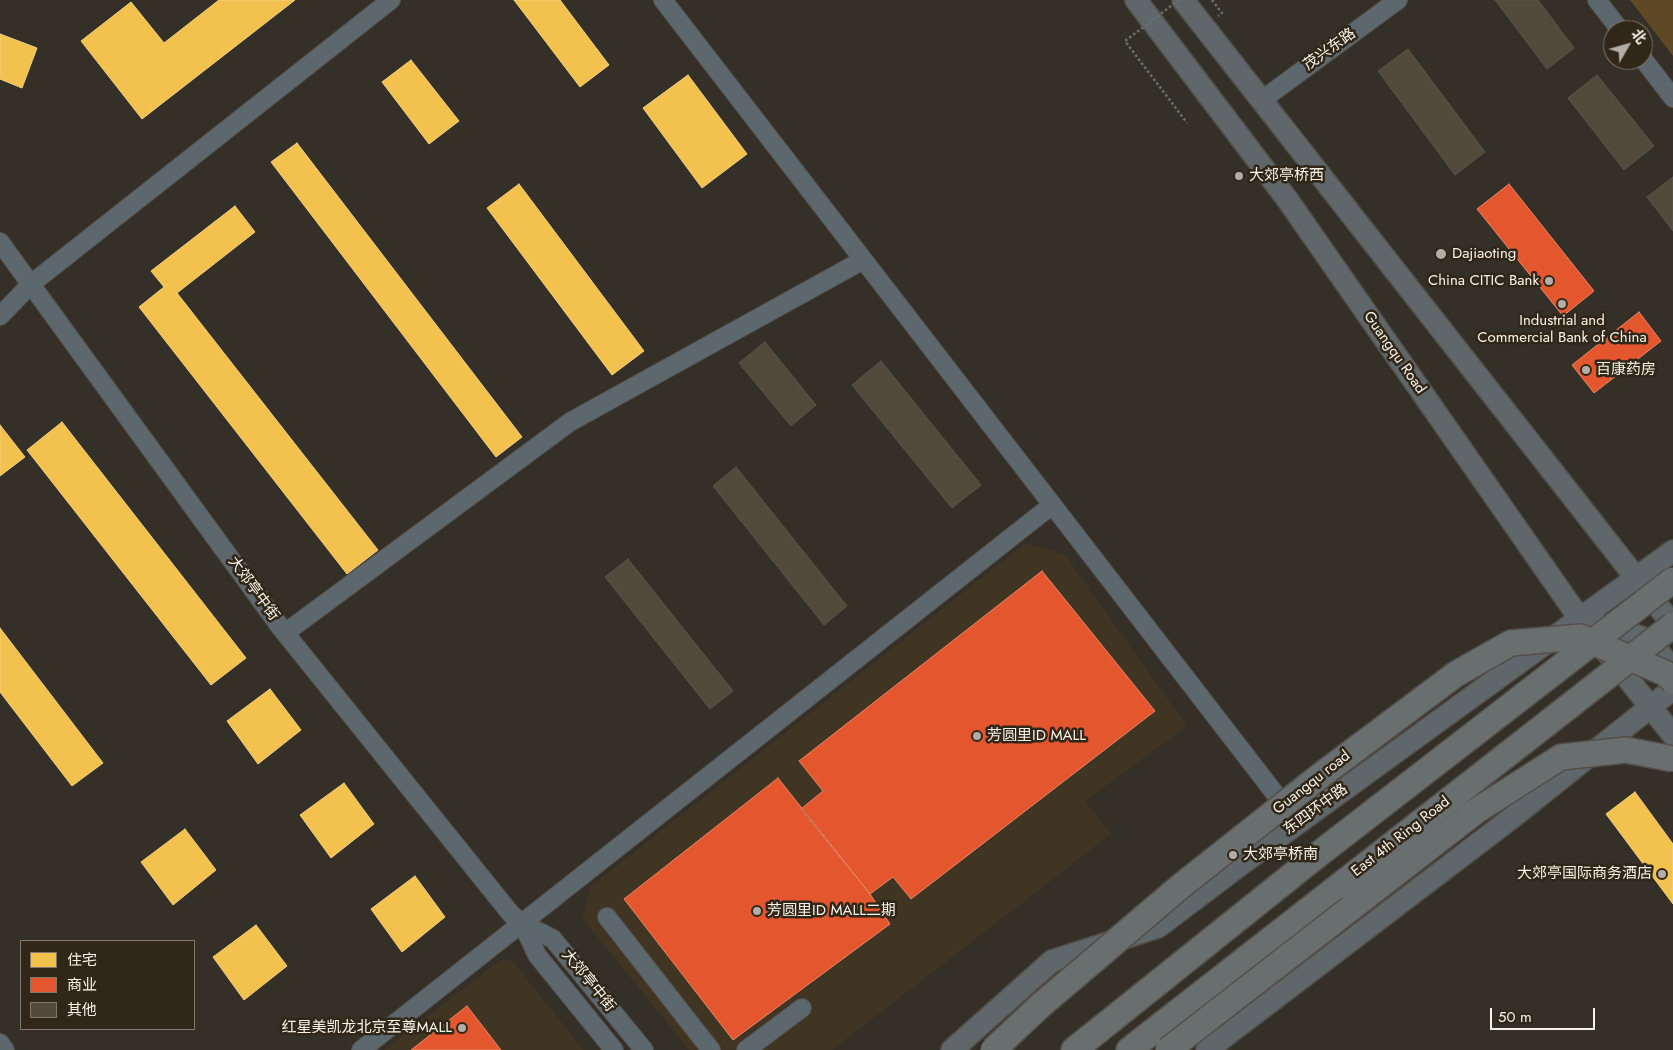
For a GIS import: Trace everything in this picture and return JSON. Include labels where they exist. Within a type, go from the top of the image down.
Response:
[{"type":"highway","points":[[1074,1050],[1315,856],[1673,580]]},
{"type":"highway","name":"East 4th Ring Road","points":[[1129,1050],[1338,886],[1671,617]]},
{"type":"highway","name":"Guangqu road","points":[[993,1050],[1041,1005],[1181,886],[1320,776],[1456,674],[1511,644],[1580,637],[1665,673],[1673,681]]},
{"type":"highway","points":[[1168,1050],[1476,811],[1561,757],[1626,750],[1673,759]]},
{"type":"main road","name":"Guangqu Road","points":[[1136,0],[1287,199],[1580,619],[1673,735]]},
{"type":"main road","points":[[1183,0],[1636,579],[1671,617],[1656,639],[1616,664]]},
{"type":"main road","name":"东四环中路","points":[[952,1050],[1052,961],[1158,927],[1673,551]]},
{"type":"main road","points":[[1580,619],[1656,639],[1673,671]]},
{"type":"main road","points":[[1207,1050],[1501,826],[1673,689]]},
{"type":"street","points":[[0,316],[31,284],[391,0]]},
{"type":"street","points":[[663,0],[1298,824]]},
{"type":"street","name":"茂兴东路","points":[[1262,100],[1398,0]]},
{"type":"street","points":[[1597,0],[1612,20]]},
{"type":"street","points":[[1651,70],[1673,98]]},
{"type":"street","name":"大郊亭中街","points":[[0,242],[285,633],[511,914],[522,923],[554,939],[644,1050]]},
{"type":"street","points":[[285,633],[570,422],[863,260]]},
{"type":"street","points":[[361,1050],[1052,505]]},
{"type":"street","points":[[607,918],[711,1050]]},
{"type":"street","name":"大郊亭中街","points":[[522,923],[537,955],[614,1050]]},
{"type":"street","points":[[746,1050],[802,1008]]},
{"type":"street","points":[[0,1043],[5,1050]]},
{"type":"path","points":[[1179,0],[1125,41],[1187,123]]},
{"type":"path","points":[[1212,0],[1222,13]]},
{"type":"shaded area","points":[[1630,0],[1673,0],[1673,56],[1653,30],[1653,20],[1645,20]]},
{"type":"shaded area","name":"芳圆里ID MALL","points":[[1026,543],[1065,555],[1187,726],[1085,801],[1111,834],[832,1050],[689,1050],[582,918],[590,887]]},
{"type":"shaded area","points":[[502,959],[513,962],[584,1050],[384,1050]]},
{"type":"building: 住宅","points":[[219,0],[295,0],[142,119],[81,41],[131,2],[164,43]]},
{"type":"building: 住宅","points":[[514,0],[560,0],[609,65],[580,87]]},
{"type":"building: 住宅","points":[[0,34],[37,48],[22,88],[0,79]]},
{"type":"building: 住宅","points":[[411,60],[459,121],[429,144],[382,82]]},
{"type":"building: 住宅","points":[[688,75],[747,154],[702,188],[643,108]]},
{"type":"building: 住宅","points":[[297,143],[522,437],[496,457],[271,162]]},
{"type":"building: 住宅","points":[[519,184],[644,351],[612,375],[487,208]]},
{"type":"building: 住宅","points":[[235,206],[255,232],[177,293],[378,550],[347,574],[139,307],[164,287],[151,271]]},
{"type":"building: 住宅","points":[[62,422],[246,658],[211,685],[27,450]]},
{"type":"building: 住宅","points":[[0,425],[25,457],[0,476]]},
{"type":"building: 住宅","points":[[0,628],[103,763],[72,786],[0,692]]},
{"type":"building: 住宅","points":[[270,689],[301,730],[258,764],[227,721]]},
{"type":"building: 住宅","points":[[344,783],[374,824],[331,858],[300,815]]},
{"type":"building: 住宅","name":"大郊亭国际商务酒店","points":[[1635,792],[1673,844],[1673,904],[1606,814]]},
{"type":"building: 住宅","points":[[185,829],[216,870],[173,905],[141,862]]},
{"type":"building: 住宅","points":[[415,876],[445,917],[402,952],[371,909]]},
{"type":"building: 住宅","points":[[256,925],[287,966],[244,1000],[213,957]]},
{"type":"building: 商业","points":[[1509,184],[1594,291],[1563,316],[1477,209]]},
{"type":"building: 商业","points":[[1639,312],[1661,341],[1594,393],[1572,365]]},
{"type":"building: 商业","name":"芳圆里ID MALL","points":[[1042,571],[1155,711],[911,899],[893,877],[870,894],[801,809],[823,791],[799,761]]},
{"type":"building: 商业","name":"芳圆里ID MALL二期","points":[[778,778],[870,894],[890,924],[733,1040],[624,899]]},
{"type":"building: 商业","name":"红星美凯龙北京至尊MALL","points":[[467,1006],[501,1050],[411,1050]]},
{"type":"building: 其他","points":[[1495,0],[1538,0],[1574,48],[1547,69]]},
{"type":"building: 其他","points":[[1408,49],[1485,152],[1455,175],[1378,71]]},
{"type":"building: 其他","points":[[1597,75],[1654,146],[1624,170],[1568,98]]},
{"type":"building: 其他","points":[[1673,177],[1673,231],[1647,197]]},
{"type":"building: 其他","points":[[765,342],[816,405],[791,426],[739,363]]},
{"type":"building: 其他","points":[[881,361],[981,485],[952,508],[852,385]]},
{"type":"building: 其他","points":[[736,467],[847,606],[824,625],[713,486]]},
{"type":"building: 其他","points":[[628,559],[733,691],[710,709],[605,577]]},
{"type":"place","name":"大郊亭桥西","points":[[1239,176]]},
{"type":"place","name":"Dajiaoting","points":[[1441,254]]},
{"type":"place","name":"China CITIC Bank","points":[[1549,281]]},
{"type":"place","name":"Industrial and Commercial Bank of China","points":[[1562,304]]},
{"type":"place","name":"百康药房","points":[[1586,370]]},
{"type":"place","name":"芳圆里ID MALL","points":[[977,736]]},
{"type":"place","name":"大郊亭桥南","points":[[1233,855]]},
{"type":"place","name":"大郊亭国际商务酒店","points":[[1662,874]]},
{"type":"place","name":"芳圆里ID MALL二期","points":[[757,911]]},
{"type":"place","name":"红星美凯龙北京至尊MALL","points":[[462,1028]]}]
